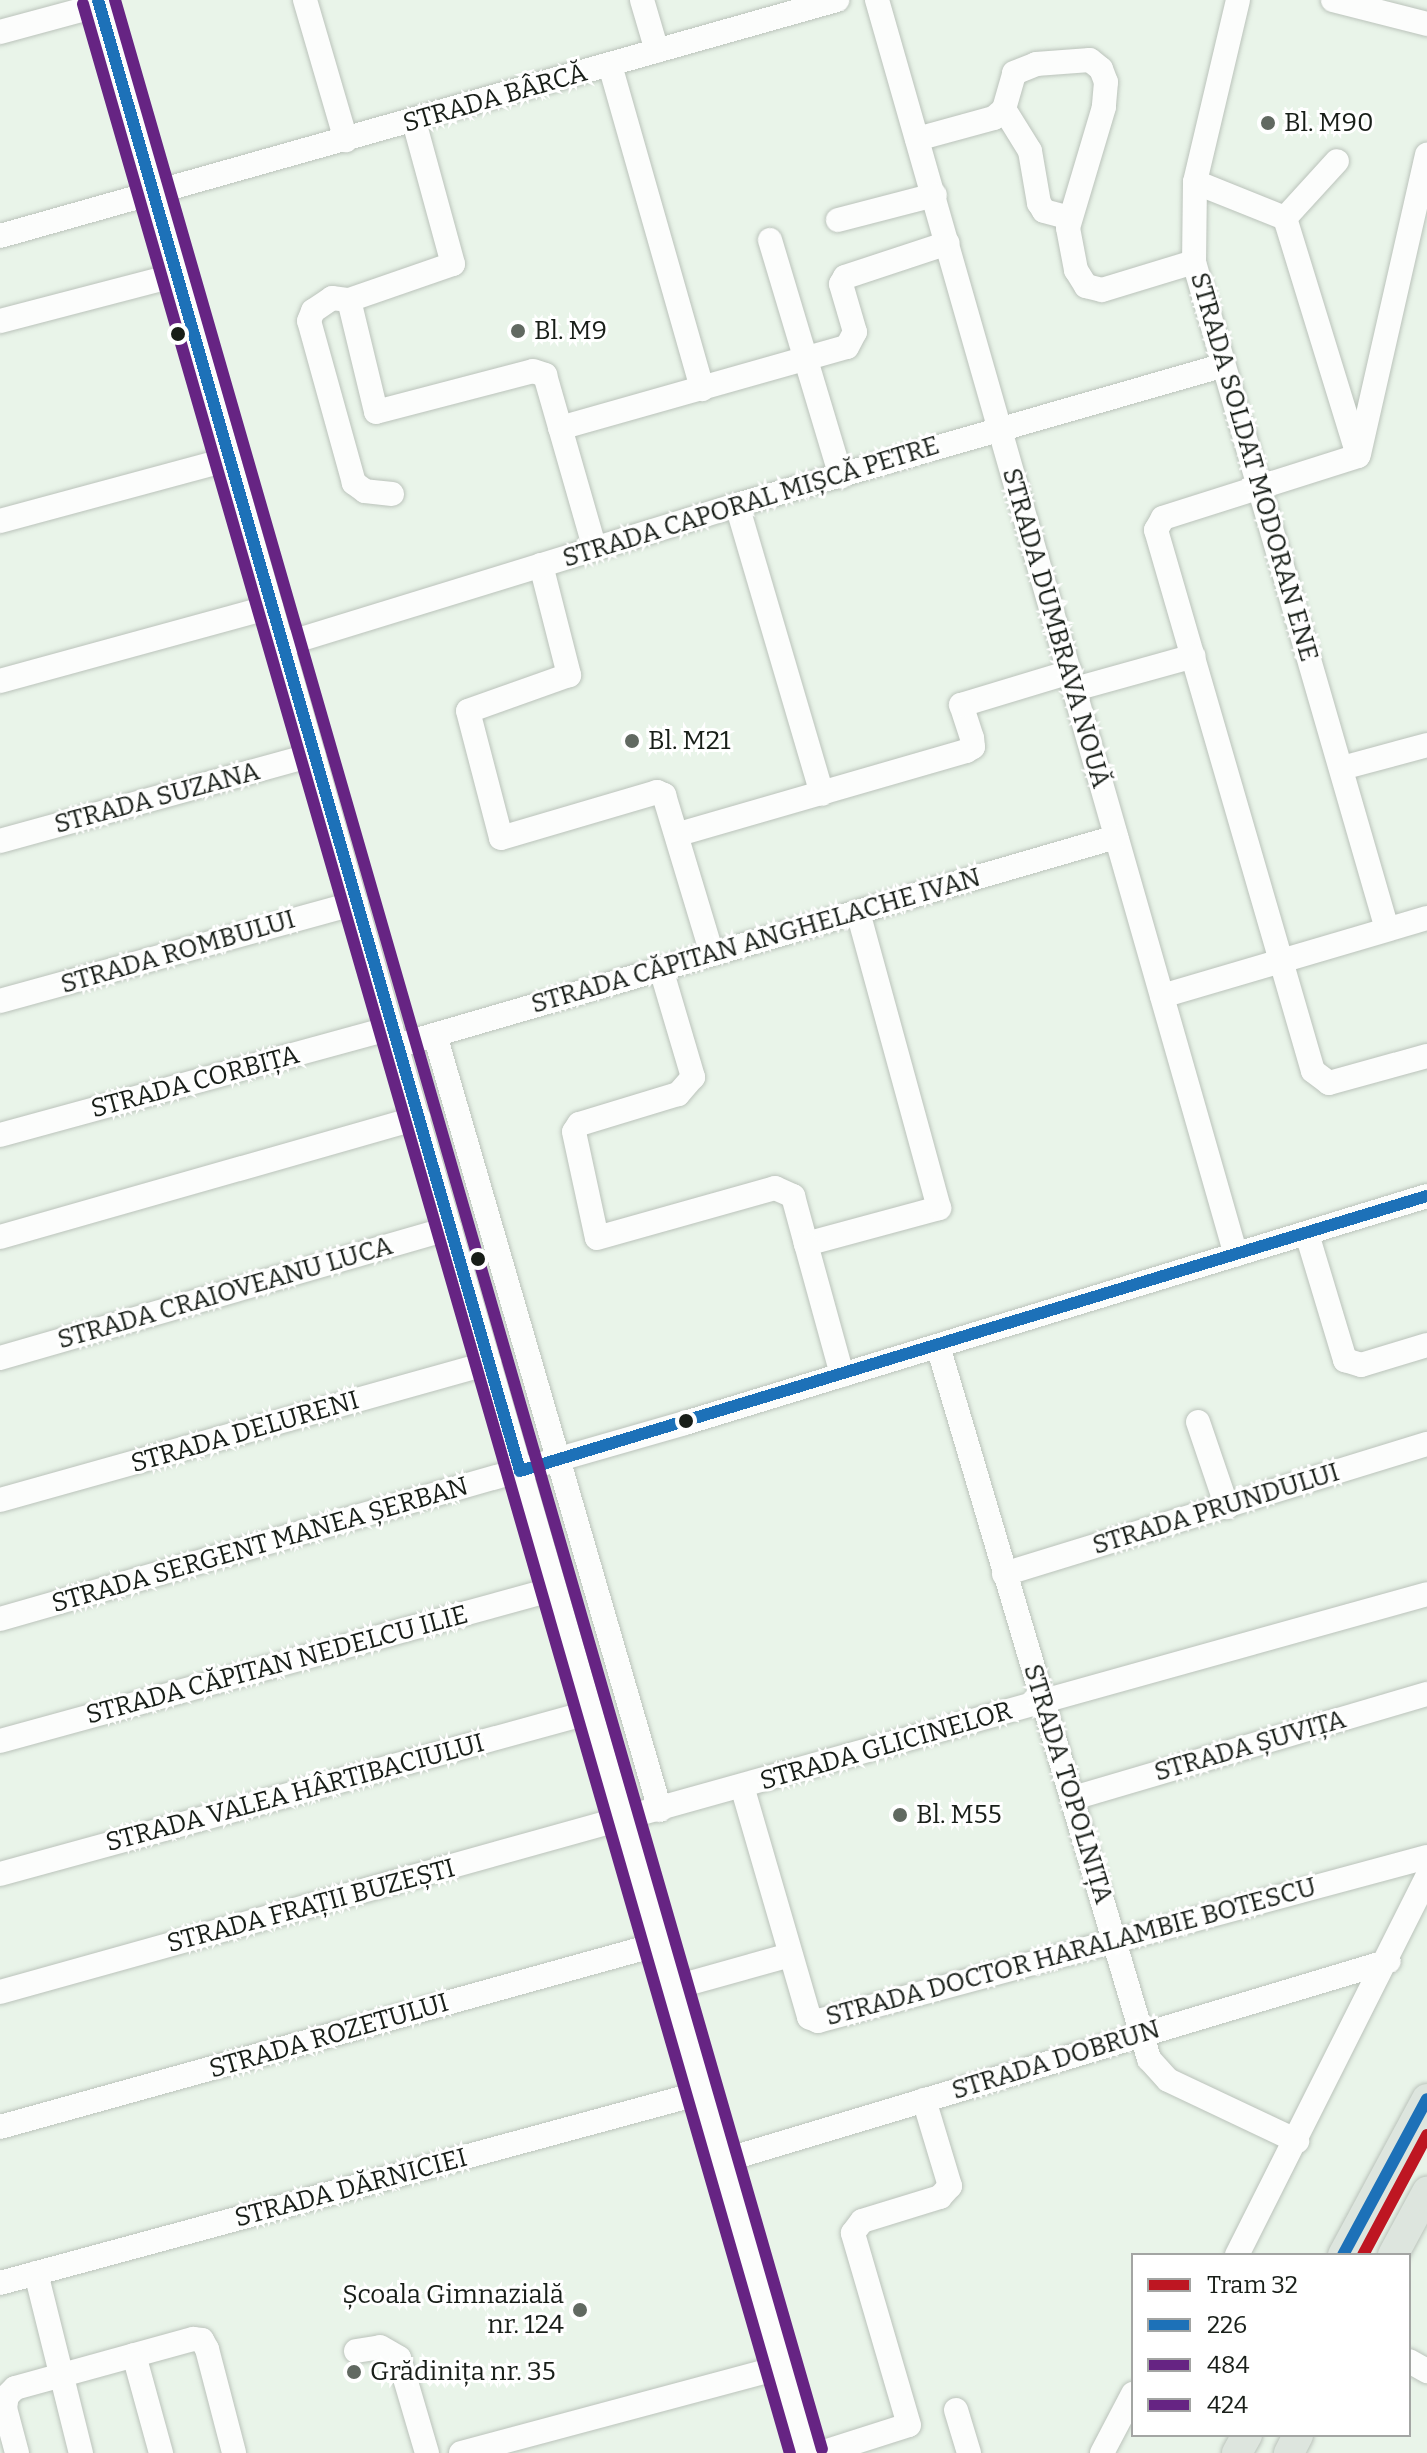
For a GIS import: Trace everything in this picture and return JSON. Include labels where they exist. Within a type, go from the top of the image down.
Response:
[{"type":"main road","points":[[1344,2253],[1427,2099]]},
{"type":"main road","points":[[1394,2253],[1427,2192]]},
{"type":"street","points":[[305,0],[346,140]]},
{"type":"street","points":[[642,0],[657,51]]},
{"type":"street","name":"STRADA BÂRCĂ","points":[[0,236],[837,0]]},
{"type":"street","name":"STRADA DUMBRAVA NOUĂ","points":[[877,0],[1236,1255]]},
{"type":"street","name":"STRADA SOLDAT MODORAN ENE","points":[[1238,0],[1195,182],[1194,262],[1221,366],[1260,489],[1387,929]]},
{"type":"street","points":[[1333,0],[1427,24]]},
{"type":"street","points":[[0,32],[99,3],[394,1037],[807,2453]]},
{"type":"street","points":[[917,139],[994,118],[1004,109],[1014,73],[1036,64],[1070,58],[1090,60],[1101,69],[1104,107],[1070,218],[1069,251],[1086,286],[1119,286],[1194,262]]},
{"type":"street","points":[[610,65],[702,389]]},
{"type":"street","points":[[1004,109],[1030,151],[1039,203],[1044,211],[1070,218]]},
{"type":"street","points":[[392,494],[365,491],[354,483],[309,321],[332,298],[349,300],[453,264],[414,121]]},
{"type":"street","points":[[1358,456],[1427,155]]},
{"type":"street","points":[[1285,218],[1337,161]]},
{"type":"street","points":[[1195,182],[1285,218]]},
{"type":"street","points":[[838,220],[935,195]]},
{"type":"street","points":[[1285,218],[1358,456]]},
{"type":"street","points":[[770,240],[841,477]]},
{"type":"street","points":[[560,428],[806,360],[855,340],[841,284],[845,277],[948,243]]},
{"type":"street","points":[[0,321],[176,275]]},
{"type":"street","points":[[349,300],[376,412],[539,371],[560,428],[595,549]]},
{"type":"street","name":"STRADA CAPORAL MIȘCĂ PETRE","points":[[282,645],[737,505],[1221,366]]},
{"type":"street","points":[[1358,456],[1158,523],[1313,1071],[1329,1083],[1427,1056]]},
{"type":"street","points":[[0,521],[229,459]]},
{"type":"street","points":[[737,505],[822,794]]},
{"type":"street","points":[[541,565],[569,675],[468,711],[501,838],[657,792],[668,800],[712,954]]},
{"type":"street","points":[[0,681],[271,607]]},
{"type":"street","points":[[679,834],[973,747],[961,705],[1194,656]]},
{"type":"street","points":[[1342,768],[1427,745]]},
{"type":"street","name":"STRADA SUZANA","points":[[0,841],[313,755]]},
{"type":"street","name":"STRADA CĂPITAN ANGHELACHE IVAN","points":[[394,1037],[435,1035],[1116,837]]},
{"type":"street","name":"STRADA ROMBULUI","points":[[0,1001],[356,903]]},
{"type":"street","points":[[806,1244],[939,1208],[858,912]]},
{"type":"street","points":[[1162,996],[1427,918]]},
{"type":"street","points":[[661,969],[693,1077],[678,1094],[579,1124],[574,1132],[597,1238],[775,1188],[793,1196],[842,1375]]},
{"type":"street","points":[[435,1035],[660,1810]]},
{"type":"street","name":"STRADA CORBIȚA","points":[[0,1135],[394,1037]]},
{"type":"street","points":[[0,1237],[418,1118]]},
{"type":"street","name":"STRADA SERGENT MANEA ȘERBAN","points":[[0,1619],[558,1460],[1427,1196]]},
{"type":"street","name":"STRADA CRAIOVEANU LUCA","points":[[0,1358],[450,1228]]},
{"type":"street","points":[[1307,1234],[1345,1360],[1361,1365],[1427,1345]]},
{"type":"street","name":"STRADA TOPOLNIȚA","points":[[938,1346],[1149,2059],[1168,2080],[1297,2141]]},
{"type":"street","name":"STRADA DELURENI","points":[[0,1500],[489,1363]]},
{"type":"street","points":[[1198,1422],[1227,1507]]},
{"type":"street","name":"STRADA PRUNDULUI","points":[[1004,1574],[1427,1444]]},
{"type":"street","name":"STRADA CĂPITAN NEDELCU ILIE","points":[[0,1741],[554,1589]]},
{"type":"street","name":"STRADA GLICINELOR","points":[[622,1820],[1427,1594]]},
{"type":"street","name":"STRADA ȘUVIȚA","points":[[1073,1798],[1427,1694]]},
{"type":"street","name":"STRADA VALEA HÂRTIBACIULUI","points":[[0,1874],[591,1712]]},
{"type":"street","name":"STRADA DOCTOR HARALAMBIE BOTESCU","points":[[742,1786],[809,2017],[818,2021],[1427,1857]]},
{"type":"street","name":"STRADA FRAȚII BUZEȘTI","points":[[0,1992],[622,1820]]},
{"type":"street","points":[[1238,2253],[1389,1961],[1427,1878]]},
{"type":"street","name":"STRADA ROZETULUI","points":[[0,2127],[659,1944]]},
{"type":"street","points":[[672,1988],[790,1955]]},
{"type":"street","name":"STRADA DOBRUN","points":[[722,2161],[1389,1961]]},
{"type":"street","name":"STRADA DĂRNICIEI","points":[[0,2283],[701,2093]]},
{"type":"street","points":[[821,2453],[909,2425],[853,2233],[862,2221],[940,2197],[950,2186],[924,2100]]},
{"type":"street","points":[[36,2273],[81,2453]]},
{"type":"street","points":[[17,2453],[7,2396],[15,2388],[202,2340],[234,2453]]},
{"type":"street","points":[[356,2351],[380,2347],[399,2358],[427,2453]]},
{"type":"street","points":[[134,2355],[161,2453]]},
{"type":"street","points":[[461,2453],[782,2367]]},
{"type":"street","points":[[1102,2453],[1131,2398]]},
{"type":"street","points":[[956,2410],[969,2453]]},
{"type":"tram line","name":"32","points":[[1364,2253],[1427,2135]]},
{"type":"transit line","name":"226","points":[[98,0],[520,1471]]},
{"type":"transit line","name":"424","points":[[115,0],[822,2449]]},
{"type":"transit line","name":"484","points":[[83,4],[790,2453]]},
{"type":"transit line","name":"226","points":[[520,1471],[1427,1196]]},
{"type":"transit line","name":"226","points":[[1344,2253],[1427,2099]]},
{"type":"place","name":"Bl. M90","points":[[1268,123]]},
{"type":"place","name":"Bl. M9","points":[[518,331]]},
{"type":"place","name":"Bl. M21","points":[[632,741]]},
{"type":"place","name":"Bl. M55","points":[[900,1815]]},
{"type":"place","name":"Școala Gimnazială nr. 124","points":[[580,2310]]},
{"type":"place","name":"Grădinița nr. 35","points":[[354,2372]]}]
